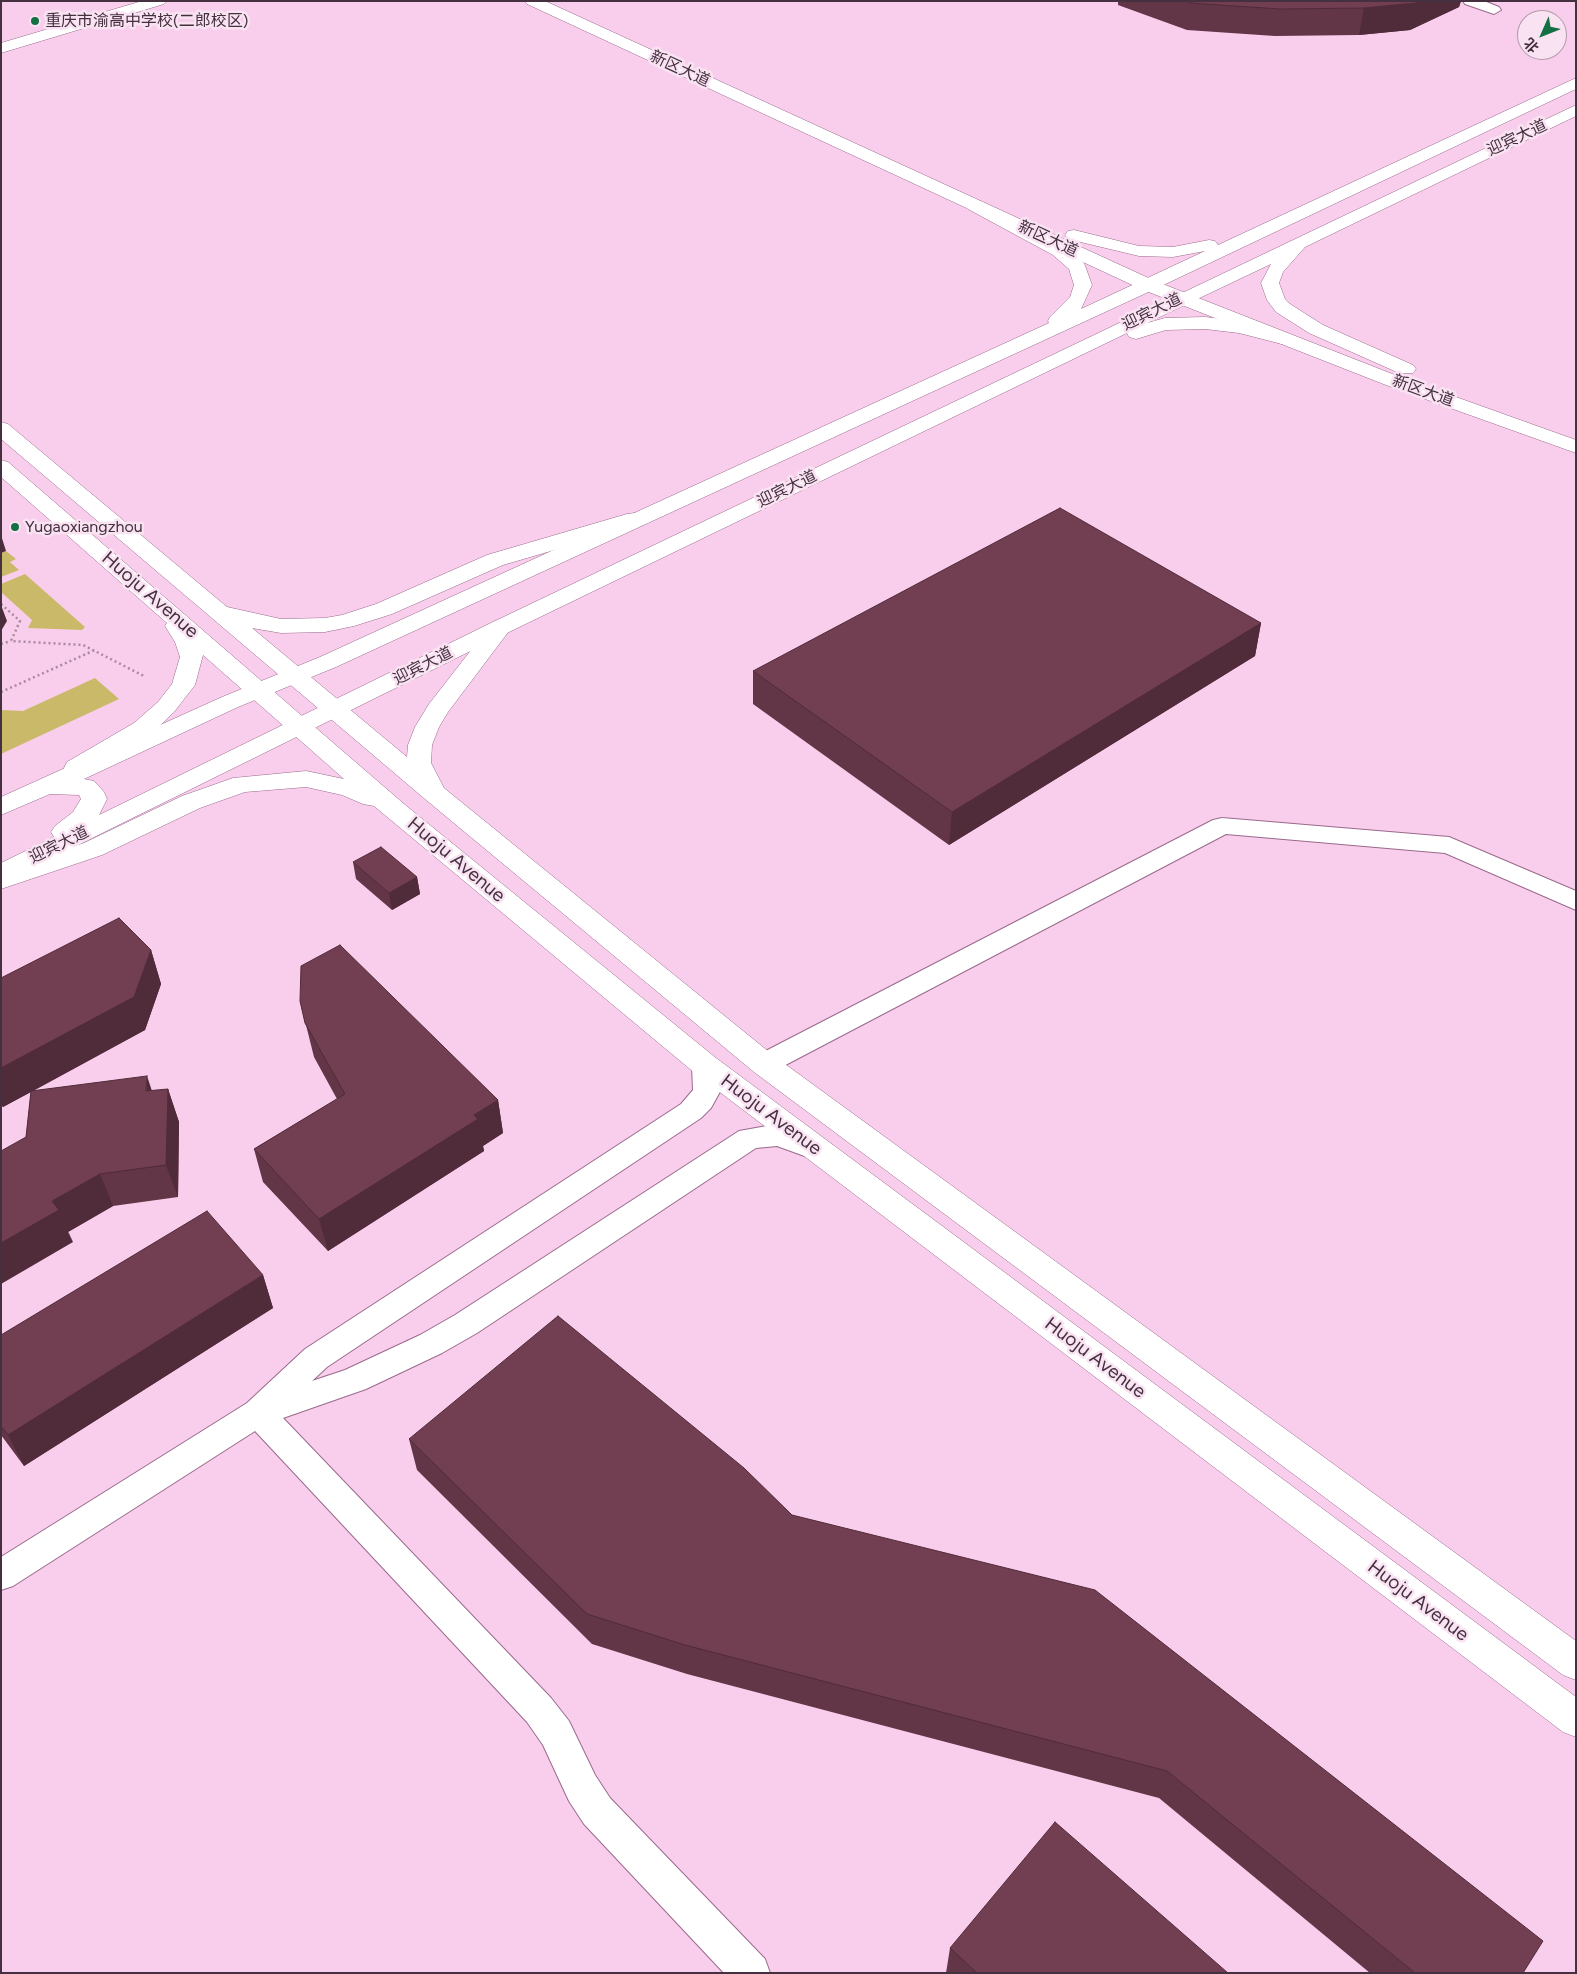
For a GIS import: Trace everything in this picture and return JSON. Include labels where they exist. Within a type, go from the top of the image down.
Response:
[{"type":"main road","points":[[1,48],[159,1]]},
{"type":"main road","name":"新区大道","points":[[532,1],[974,205],[1156,281],[1576,431]]},
{"type":"main road","name":"新区大道","points":[[565,1],[1074,235],[1156,281]]},
{"type":"main road","name":"迎宾大道","points":[[1,806],[295,675],[1156,281],[1576,83]]},
{"type":"main road","name":"迎宾大道","points":[[1,874],[501,627],[1189,294],[1576,110]]},
{"type":"main road","points":[[1074,235],[1139,251],[1188,251],[1208,245],[1327,191],[1379,177]]},
{"type":"main road","points":[[974,205],[1059,251],[1078,267],[1083,285],[1079,297],[1074,305],[1047,330]]},
{"type":"main road","points":[[1304,239],[1275,270],[1270,284],[1276,300],[1304,323],[1406,369]]},
{"type":"main road","name":"新区大道","points":[[1189,294],[1282,338],[1576,447]]},
{"type":"main road","points":[[1045,364],[1092,353],[1144,329],[1164,324],[1222,324],[1282,338]]},
{"type":"main road","name":"Huoju Avenue","points":[[1,428],[434,793],[764,1064],[1576,1663]]},
{"type":"main road","name":"Huoju Avenue","points":[[1,466],[395,810],[706,1066],[1576,1719]]},
{"type":"main road","points":[[200,597],[235,616],[263,624],[302,626],[346,621],[384,609],[495,560],[637,518]]},
{"type":"main road","points":[[434,793],[422,773],[419,763],[420,745],[427,727],[437,708],[501,627],[480,619],[478,612],[484,606],[554,569],[637,518]]},
{"type":"main road","points":[[46,786],[143,728],[166,708],[183,684],[192,658],[187,642],[159,602]]},
{"type":"main road","points":[[1,880],[93,849],[191,802],[242,784],[289,779],[328,782],[348,788],[395,810]]},
{"type":"main road","points":[[31,858],[82,818],[91,808],[94,799],[92,792],[85,787],[46,786]]},
{"type":"street","points":[[1470,1],[1494,10]]},
{"type":"street","points":[[764,1064],[1222,826],[1450,845],[1576,901]]},
{"type":"street","points":[[1,1575],[258,1413],[316,1358],[691,1111],[701,1101],[707,1090],[706,1066]]},
{"type":"street","points":[[258,1413],[356,1380],[431,1344],[466,1324],[749,1139],[778,1135],[818,1150]]},
{"type":"street","points":[[258,1413],[539,1710],[556,1733],[582,1788],[597,1811],[751,1973]]},
{"type":"path","points":[[1,604],[20,621],[11,641]]},
{"type":"path","points":[[1,644],[11,641],[83,645],[144,676]]},
{"type":"path","points":[[1,692],[95,650]]},
{"type":"shaded area","points":[[6,551],[16,559],[10,562],[19,570],[1,577],[1,553]]},
{"type":"shaded area","points":[[25,574],[85,627],[82,630],[28,628],[32,620],[1,592],[1,584]]},
{"type":"shaded area","points":[[95,678],[119,699],[1,754],[1,710],[23,711]]},
{"type":"building","points":[[1186,1],[1419,1],[1416,3],[1364,8],[1280,9],[1190,3]]},
{"type":"building","points":[[1060,508],[1261,623],[952,812],[753,671]]},
{"type":"building","points":[[381,847],[417,877],[389,893],[353,862]]},
{"type":"building","points":[[119,918],[151,950],[134,997],[1,1068],[1,978]]},
{"type":"building","points":[[340,945],[498,1100],[474,1115],[478,1119],[319,1219],[254,1149],[345,1094],[305,1023],[300,1001],[301,966]]},
{"type":"building","points":[[147,1076],[146,1091],[168,1089],[166,1165],[100,1174],[52,1201],[59,1210],[1,1243],[1,1151],[26,1137],[31,1091]]},
{"type":"building","points":[[207,1211],[263,1275],[8,1435],[1,1426],[1,1335]]},
{"type":"building","points":[[558,1316],[744,1468],[792,1515],[1095,1590],[1543,1941],[1523,1973],[1415,1973],[1167,1771],[685,1645],[587,1614],[409,1439]]},
{"type":"building","points":[[1055,1822],[1228,1973],[977,1973],[950,1948]]},
{"type":"place","name":"重庆市渝高中学校(二郎校区)","points":[[35,21]]},
{"type":"place","name":"Yugaoxiangzhou","points":[[15,527]]}]
